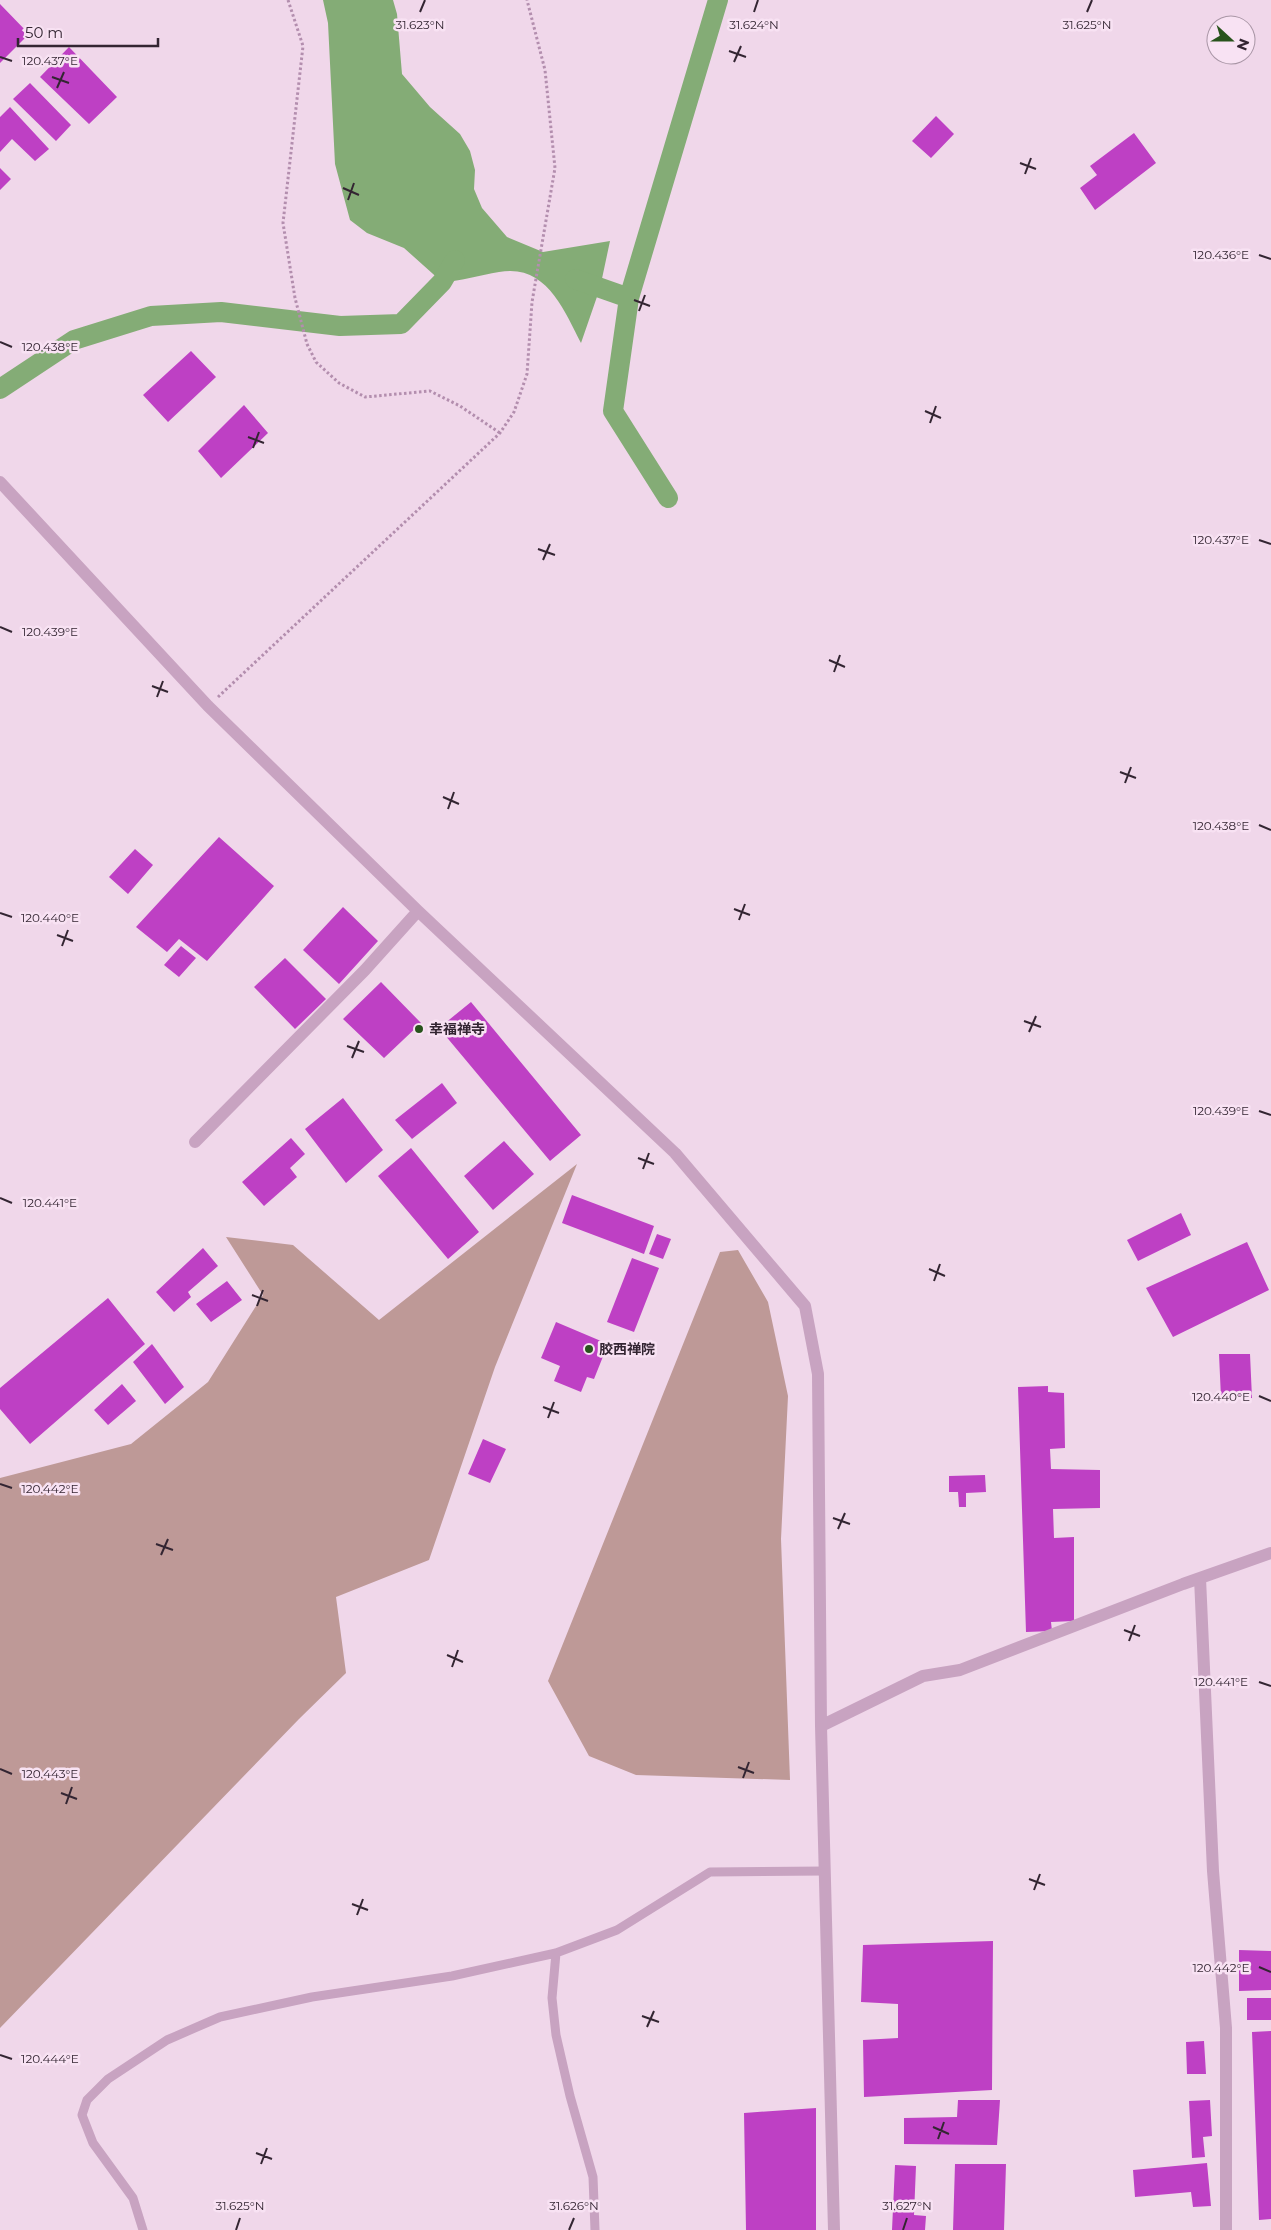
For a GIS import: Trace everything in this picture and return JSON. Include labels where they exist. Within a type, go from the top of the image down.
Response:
[{"type":"street","points":[[0,482],[208,706],[418,911],[676,1153],[805,1306],[818,1374],[822,1726],[834,2230]]},
{"type":"street","points":[[195,1142],[365,970],[418,911]]},
{"type":"street","points":[[822,1726],[923,1676],[960,1670],[1200,1578],[1271,1554]]},
{"type":"street","points":[[1200,1578],[1213,1871],[1226,2028],[1226,2230]]},
{"type":"lane","points":[[143,2230],[133,2198],[93,2143],[82,2115],[87,2100],[108,2079],[167,2040],[220,2017],[312,1997],[452,1976],[556,1953],[617,1930],[710,1872],[825,1871]]},
{"type":"lane","points":[[556,1953],[552,1998],[556,2035],[570,2096],[593,2177],[595,2230]]},
{"type":"path","points":[[288,0],[303,46],[283,223],[295,298],[307,344],[316,362],[339,383],[365,397],[430,391],[460,406],[500,433]]},
{"type":"path","points":[[208,706],[500,433],[514,412],[527,374],[532,302],[555,168],[545,70],[527,0]]},
{"type":"shaded area","points":[[323,0],[393,0],[397,14],[402,74],[430,107],[460,134],[470,151],[475,170],[474,189],[482,208],[507,237],[543,252],[610,241],[600,288],[581,343],[568,317],[551,292],[541,282],[529,275],[515,271],[499,272],[442,282],[404,248],[367,233],[350,220],[335,164],[328,23]]},
{"type":"shaded area","points":[[577,1164],[495,1367],[429,1560],[336,1597],[346,1673],[299,1719],[0,2028],[0,1478],[131,1444],[208,1382],[263,1295],[226,1237],[293,1245],[379,1320]]},
{"type":"shaded area","points":[[738,1250],[768,1302],[788,1396],[781,1539],[790,1780],[636,1775],[589,1756],[548,1681],[720,1252]]},
{"type":"building","points":[[0,4],[29,34],[0,63]]},
{"type":"building","points":[[69,47],[117,97],[89,124],[40,77]]},
{"type":"building","points":[[30,83],[71,125],[56,141],[13,99]]},
{"type":"building","points":[[10,107],[49,149],[35,161],[12,139],[0,152],[0,117]]},
{"type":"building","points":[[936,116],[954,134],[931,158],[912,141]]},
{"type":"building","points":[[1134,133],[1156,163],[1095,210],[1080,188],[1097,175],[1090,166]]},
{"type":"building","points":[[0,168],[11,179],[0,190]]},
{"type":"building","points":[[191,351],[216,377],[168,422],[143,395]]},
{"type":"building","points":[[244,405],[268,433],[221,478],[198,451]]},
{"type":"building","points":[[219,837],[274,886],[207,961],[179,939],[167,952],[136,927]]},
{"type":"building","points":[[135,849],[153,865],[128,894],[109,877]]},
{"type":"building","points":[[343,907],[378,941],[339,984],[303,950]]},
{"type":"building","points":[[181,946],[196,958],[179,977],[164,965]]},
{"type":"building","points":[[285,958],[326,999],[295,1029],[254,987]]},
{"type":"building","points":[[381,982],[421,1023],[384,1058],[343,1019]]},
{"type":"building","points":[[471,1002],[581,1135],[550,1161],[439,1028]]},
{"type":"building","points":[[442,1083],[457,1103],[412,1139],[395,1120]]},
{"type":"building","points":[[343,1098],[383,1150],[346,1183],[305,1129]]},
{"type":"building","points":[[291,1138],[305,1154],[290,1168],[297,1177],[264,1206],[242,1182]]},
{"type":"building","points":[[504,1141],[534,1174],[493,1210],[464,1176]]},
{"type":"building","points":[[411,1148],[479,1232],[448,1259],[378,1176]]},
{"type":"building","points":[[572,1195],[654,1226],[644,1254],[562,1223]]},
{"type":"building","points":[[1181,1213],[1191,1235],[1138,1261],[1127,1240]]},
{"type":"building","points":[[657,1234],[671,1239],[663,1259],[649,1254]]},
{"type":"building","points":[[1247,1242],[1269,1290],[1173,1337],[1146,1288]]},
{"type":"building","points":[[203,1248],[218,1266],[188,1292],[191,1297],[174,1312],[156,1292]]},
{"type":"building","points":[[632,1258],[659,1268],[634,1332],[607,1322]]},
{"type":"building","points":[[227,1281],[242,1300],[211,1322],[196,1304]]},
{"type":"building","points":[[108,1298],[145,1344],[30,1444],[0,1409],[0,1388]]},
{"type":"building","points":[[556,1322],[608,1344],[594,1379],[587,1377],[581,1392],[554,1381],[560,1366],[541,1358]]},
{"type":"building","points":[[152,1344],[184,1387],[165,1404],[133,1362]]},
{"type":"building","points":[[1219,1354],[1250,1354],[1252,1398],[1221,1398]]},
{"type":"building","points":[[122,1384],[136,1401],[108,1425],[94,1410]]},
{"type":"building","points":[[1048,1386],[1048,1392],[1064,1393],[1065,1448],[1050,1449],[1051,1469],[1100,1470],[1100,1508],[1053,1509],[1054,1538],[1074,1537],[1074,1621],[1051,1622],[1052,1631],[1026,1632],[1018,1387]]},
{"type":"building","points":[[483,1439],[506,1449],[490,1483],[468,1474]]},
{"type":"building","points":[[985,1475],[986,1492],[966,1493],[966,1507],[959,1507],[958,1492],[949,1492],[949,1476]]},
{"type":"building","points":[[993,1941],[992,2090],[864,2097],[863,2040],[898,2038],[898,2004],[861,2002],[863,1945]]},
{"type":"building","points":[[1239,1950],[1271,1951],[1271,1990],[1239,1991]]},
{"type":"building","points":[[1247,1998],[1271,1998],[1271,2020],[1247,2020]]},
{"type":"building","points":[[1271,2031],[1271,2219],[1259,2220],[1252,2032]]},
{"type":"building","points":[[1204,2041],[1206,2074],[1187,2074],[1186,2042]]},
{"type":"building","points":[[958,2100],[1000,2100],[997,2145],[904,2144],[904,2118],[957,2117]]},
{"type":"building","points":[[1210,2100],[1212,2136],[1203,2137],[1205,2157],[1192,2158],[1189,2101]]},
{"type":"building","points":[[816,2108],[816,2230],[746,2230],[744,2113]]},
{"type":"building","points":[[1207,2163],[1211,2206],[1193,2207],[1191,2192],[1135,2197],[1133,2170]]},
{"type":"building","points":[[955,2164],[1006,2164],[1004,2230],[953,2230]]},
{"type":"building","points":[[895,2165],[916,2166],[914,2215],[926,2216],[925,2230],[892,2230]]},
{"type":"waterway","points":[[668,498],[613,411],[629,298],[718,0]]},
{"type":"waterway","points":[[0,389],[74,340],[151,316],[221,312],[340,326],[401,324],[442,282],[455,260]]},
{"type":"waterway","points":[[575,279],[629,298]]},
{"type":"place","name":"幸福禅寺","points":[[419,1029]]},
{"type":"place","name":"胶西禅院","points":[[589,1349]]}]
